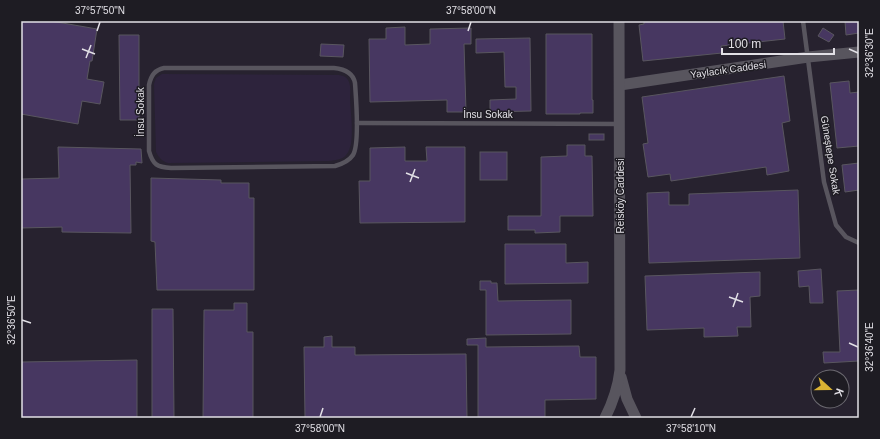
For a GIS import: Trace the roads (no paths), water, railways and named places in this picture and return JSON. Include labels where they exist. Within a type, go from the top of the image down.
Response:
[{"type":"street","name":"Reisköy Caddesi","points":[[605,418],[618,386],[620,370],[620,21]]},
{"type":"street","name":"Yaylacık Caddesi","points":[[620,85],[808,57],[859,52]]},
{"type":"street","name":"Reisköy Caddesi","points":[[620,370],[627,398],[636,418]]},
{"type":"lane","name":"Güneştepe Sokak","points":[[803,21],[824,182],[836,225],[846,237],[859,243]]},
{"type":"lane","name":"İnsu Sokak","points":[[164,68],[343,69],[354,79],[357,123],[357,145],[354,154],[345,163],[335,166],[161,168],[151,159],[149,152],[148,85],[152,75],[159,69],[164,68]]},
{"type":"lane","name":"İnsu Sokak","points":[[357,123],[620,124]]}]
